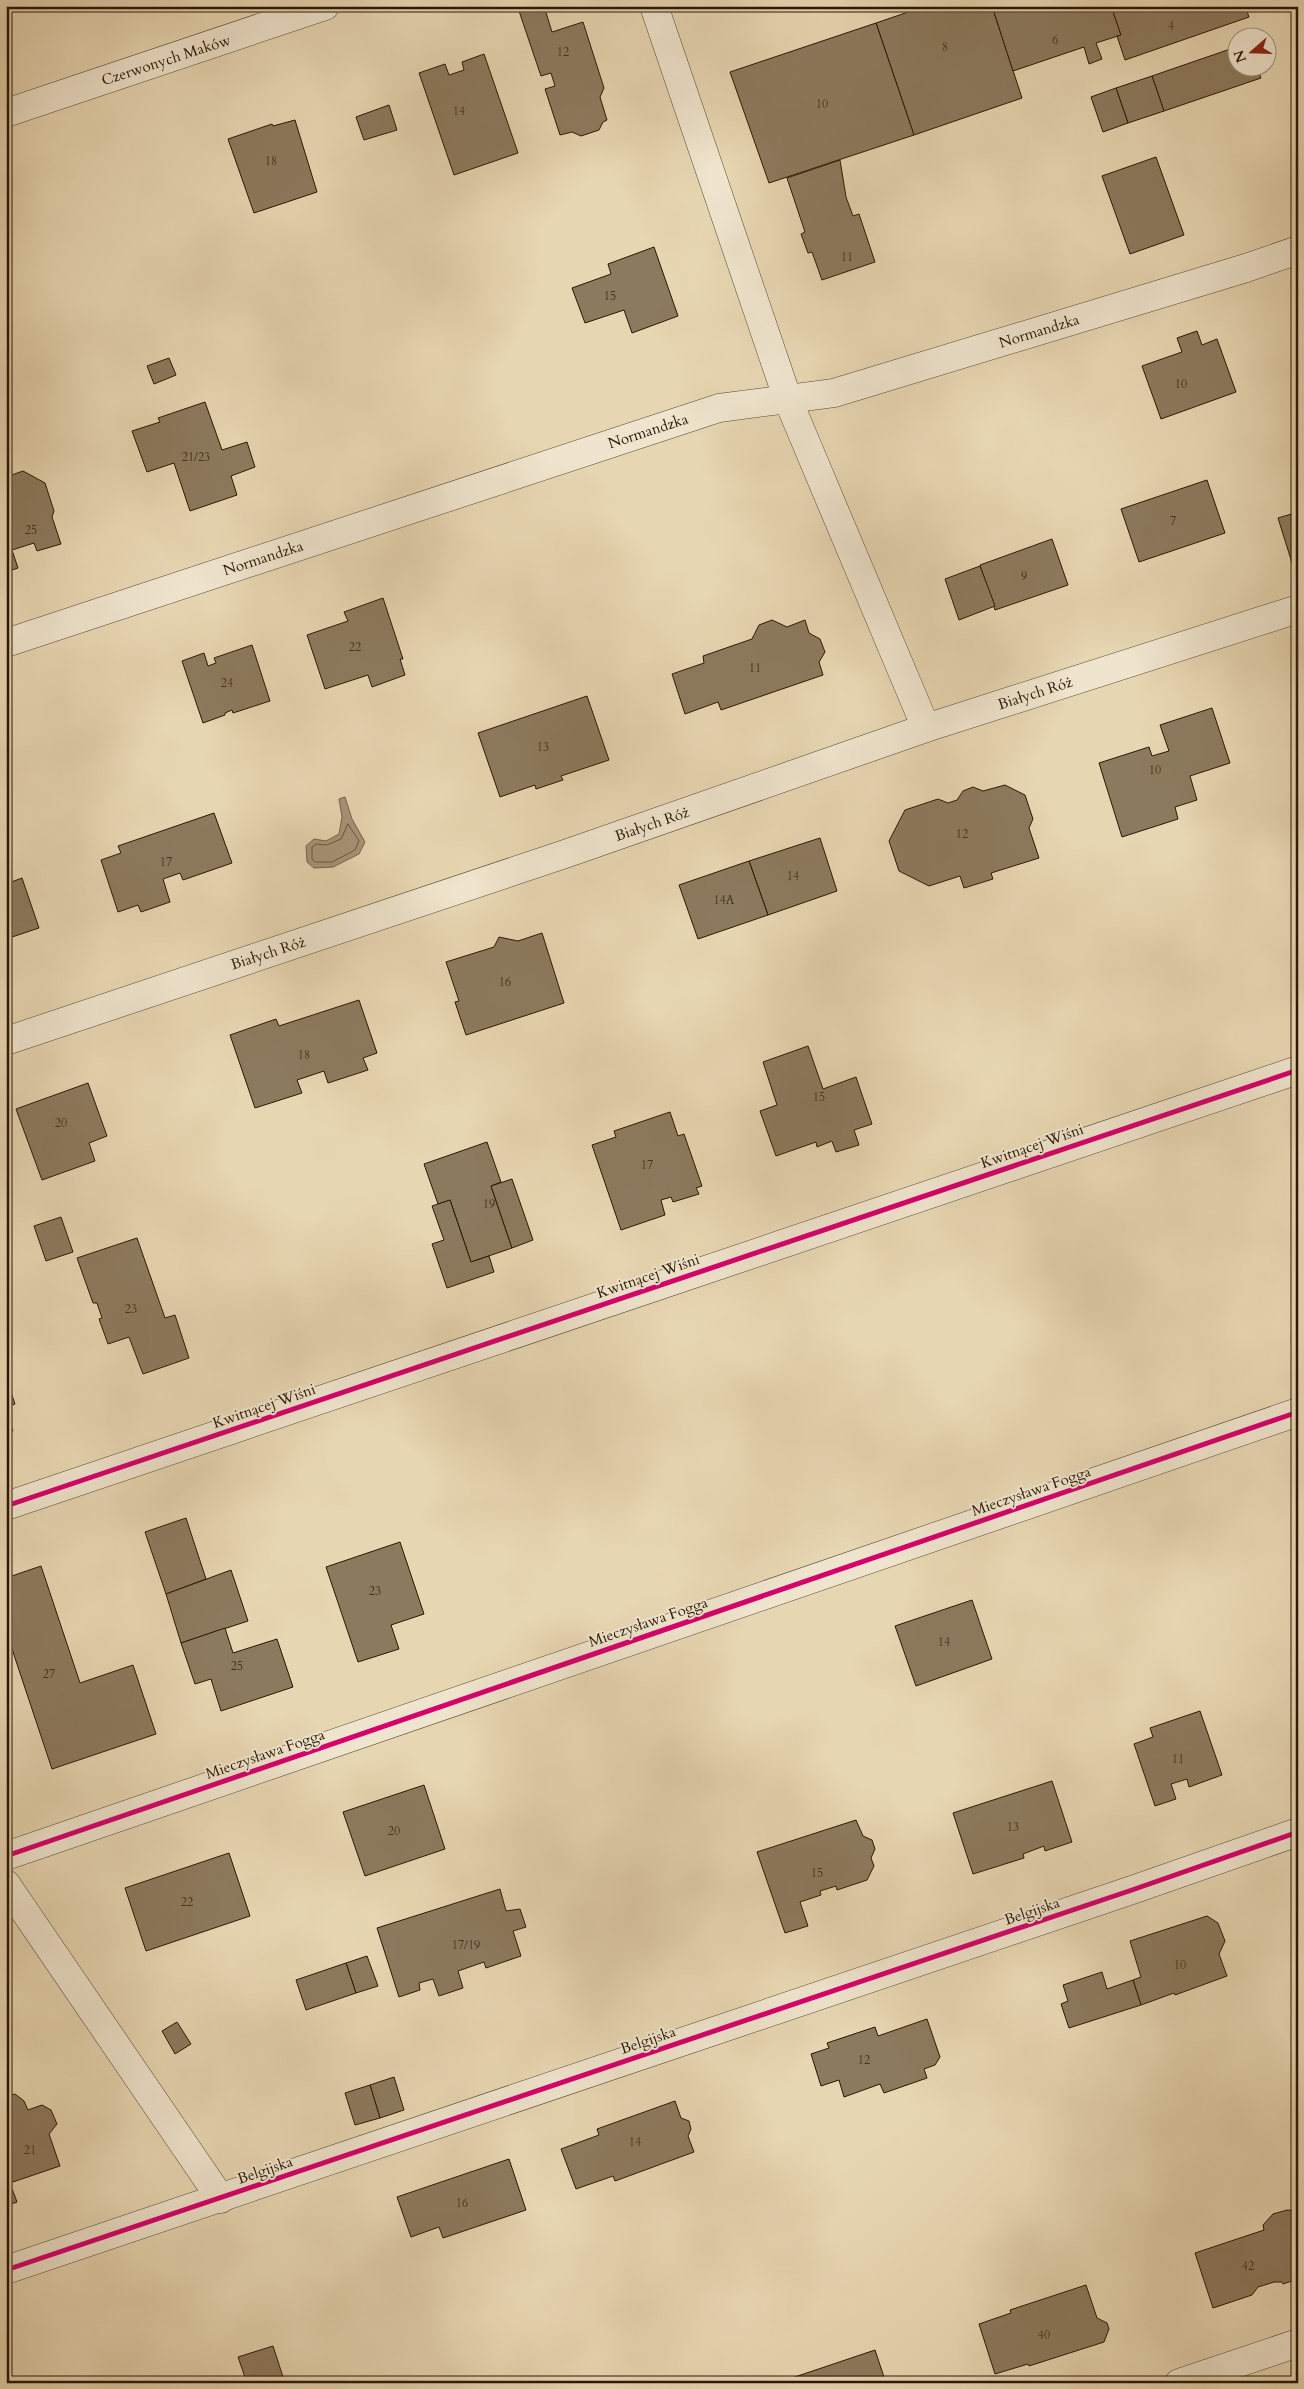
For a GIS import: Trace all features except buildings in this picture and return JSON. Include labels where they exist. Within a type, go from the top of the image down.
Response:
[{"type":"street","name":"Czerwonych Maków","points":[[6,113],[325,6]]},
{"type":"street","points":[[654,6],[788,400],[926,728]]},
{"type":"street","name":"Normandzka","points":[[6,643],[719,408],[834,393],[1246,268],[1298,250]]},
{"type":"street","name":"Białych Róż","points":[[6,1041],[565,854],[926,728],[1298,609]]},
{"type":"street","name":"Kwitnącej Wiśni","points":[[6,1506],[1298,1070]]},
{"type":"street","name":"Mieczysława Fogga","points":[[6,1856],[1298,1412]]},
{"type":"street","name":"Belgijska","points":[[6,2270],[221,2199],[1298,1832]]},
{"type":"street","points":[[6,1884],[221,2199]]},
{"type":"street","points":[[1178,2383],[1298,2343]]},
{"type":"water","points":[[345,797],[352,819],[365,842],[359,854],[333,867],[314,868],[307,862],[306,846],[314,839],[326,841],[339,834],[342,817],[339,799]]},
{"type":"cycle path","points":[[6,1506],[1298,1070]]},
{"type":"cycle path","points":[[6,1856],[1298,1412]]},
{"type":"cycle path","points":[[6,2270],[1132,1890],[1298,1832]]}]
